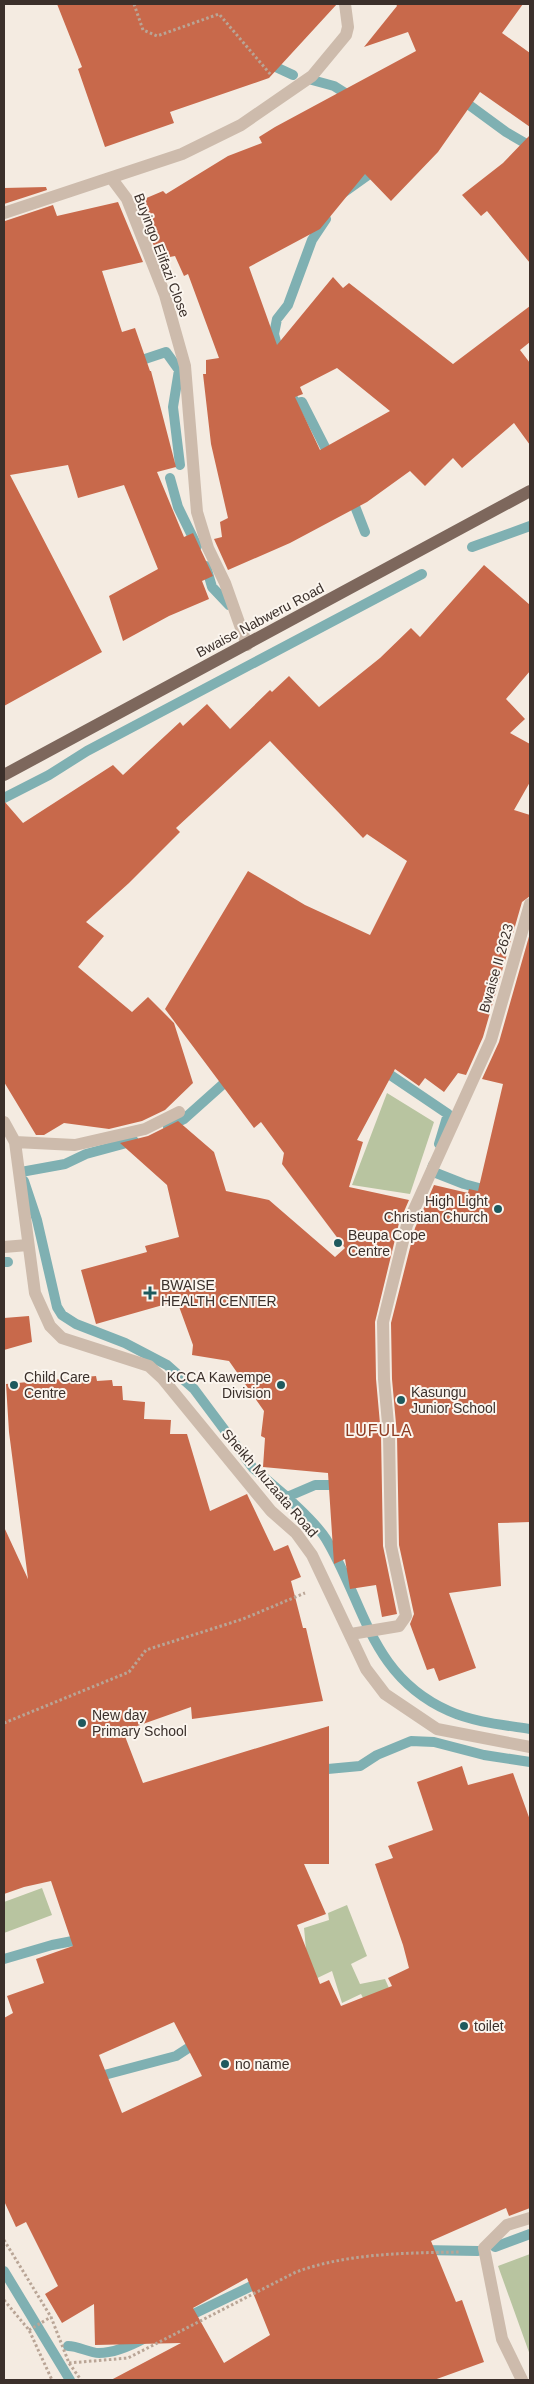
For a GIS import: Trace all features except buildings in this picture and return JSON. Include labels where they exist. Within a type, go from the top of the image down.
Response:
[{"type":"main road","name":"Bwaise Nabweru Road","points":[[4,775],[530,491]]},
{"type":"street","points":[[4,213],[182,154],[241,125],[312,76],[346,34],[348,27],[345,4]]},
{"type":"street","name":"Buyingo Elifazi Close","points":[[112,178],[127,199],[165,295],[185,366],[197,512],[208,548],[225,583],[247,645]]},
{"type":"street","name":"Bwaise II 2623","points":[[351,1634],[399,1626],[406,1616],[391,1546],[389,1436],[384,1379],[383,1322],[407,1225],[491,1040],[530,904]]},
{"type":"street","points":[[15,1142],[75,1145],[145,1130],[179,1112]]},
{"type":"street","name":"Sheikh Muzaata Road","points":[[4,1122],[15,1142],[35,1293],[50,1326],[62,1338],[149,1366],[162,1378],[272,1511],[296,1533],[312,1555],[366,1669],[385,1694],[437,1729],[530,1747]]},
{"type":"street","points":[[4,1247],[28,1245]]},
{"type":"street","points":[[522,2380],[502,2339],[484,2248],[507,2225],[530,2218]]},
{"type":"path","points":[[134,4],[143,30],[157,36],[219,14],[288,94]]},
{"type":"path","points":[[4,1723],[129,1672],[146,1650],[243,1618],[325,1584]]},
{"type":"path","points":[[4,2240],[51,2317],[69,2362],[80,2380]]},
{"type":"path","points":[[69,2362],[128,2358],[280,2280],[320,2263],[405,2253],[485,2252]]},
{"type":"path","points":[[4,2300],[29,2330],[52,2380]]},
{"type":"path","points":[[29,2330],[51,2317]]},
{"type":"green space","points":[[387,1093],[434,1122],[410,1194],[352,1185]]},
{"type":"green space","points":[[42,1888],[52,1915],[4,1933],[4,1902]]},
{"type":"green space","points":[[347,1905],[367,1956],[351,1964],[360,1984],[385,1979],[399,2011],[379,2029],[361,1994],[342,2003],[332,1971],[309,1982],[304,1928],[329,1920],[328,1913]]},
{"type":"green space","points":[[530,2254],[530,2355],[498,2266]]},
{"type":"waterway","points":[[267,63],[293,75]]},
{"type":"waterway","points":[[312,80],[334,86],[353,98]]},
{"type":"waterway","points":[[461,99],[506,132],[530,146]]},
{"type":"waterway","points":[[343,193],[378,168]]},
{"type":"waterway","points":[[279,354],[274,334],[277,319],[288,305],[312,240],[326,219]]},
{"type":"waterway","points":[[133,363],[166,352],[179,370],[173,407],[180,465]]},
{"type":"waterway","points":[[291,394],[295,403],[302,402],[331,459]]},
{"type":"waterway","points":[[170,478],[178,507],[197,546]]},
{"type":"waterway","points":[[351,496],[365,532]]},
{"type":"waterway","points":[[472,547],[530,526]]},
{"type":"waterway","points":[[206,566],[212,587],[229,605]]},
{"type":"waterway","points":[[4,798],[49,775],[87,751],[422,574]]},
{"type":"waterway","points":[[380,1068],[448,1114],[439,1144]]},
{"type":"waterway","points":[[168,1127],[184,1119],[231,1077]]},
{"type":"waterway","points":[[21,1172],[65,1164],[86,1154],[134,1141]]},
{"type":"waterway","points":[[433,1165],[431,1171],[464,1184],[490,1191]]},
{"type":"waterway","points":[[24,1181],[37,1220],[57,1307],[62,1315],[76,1324],[125,1343],[167,1365],[194,1389],[253,1468],[287,1497],[315,1485],[342,1485]]},
{"type":"waterway","points":[[287,1497],[313,1522],[326,1539],[372,1636],[402,1678],[423,1696],[458,1715],[489,1723],[530,1729]]},
{"type":"waterway","points":[[317,1770],[360,1766],[377,1755],[411,1741],[434,1742],[484,1755],[530,1762]]},
{"type":"waterway","points":[[4,1959],[52,1945],[83,1939]]},
{"type":"waterway","points":[[93,2078],[176,2056],[193,2045]]},
{"type":"waterway","points":[[495,2247],[530,2234]]},
{"type":"waterway","points":[[422,2250],[478,2251]]},
{"type":"waterway","points":[[4,2271],[70,2380]]},
{"type":"waterway","points":[[185,2318],[262,2281]]},
{"type":"waterway","points":[[68,2346],[95,2353],[105,2353],[123,2348],[145,2338]]},
{"type":"place","name":"High Light Christian Church","points":[[498,1209]]},
{"type":"place","name":"Beupa Cope Centre","points":[[338,1243]]},
{"type":"place","name":"BWAISE HEALTH CENTER","points":[[150,1293]]},
{"type":"place","name":"Child Care Centre","points":[[14,1385]]},
{"type":"place","name":"KCCA Kawempe Division","points":[[281,1385]]},
{"type":"place","name":"Kasungu Junior School","points":[[401,1400]]},
{"type":"place","name":"New day Primary School","points":[[82,1723]]},
{"type":"place","name":"toilet","points":[[464,2026]]},
{"type":"place","name":"no name","points":[[225,2064]]},
{"type":"district","name":"LUFULA","points":[[379,1430]]}]
